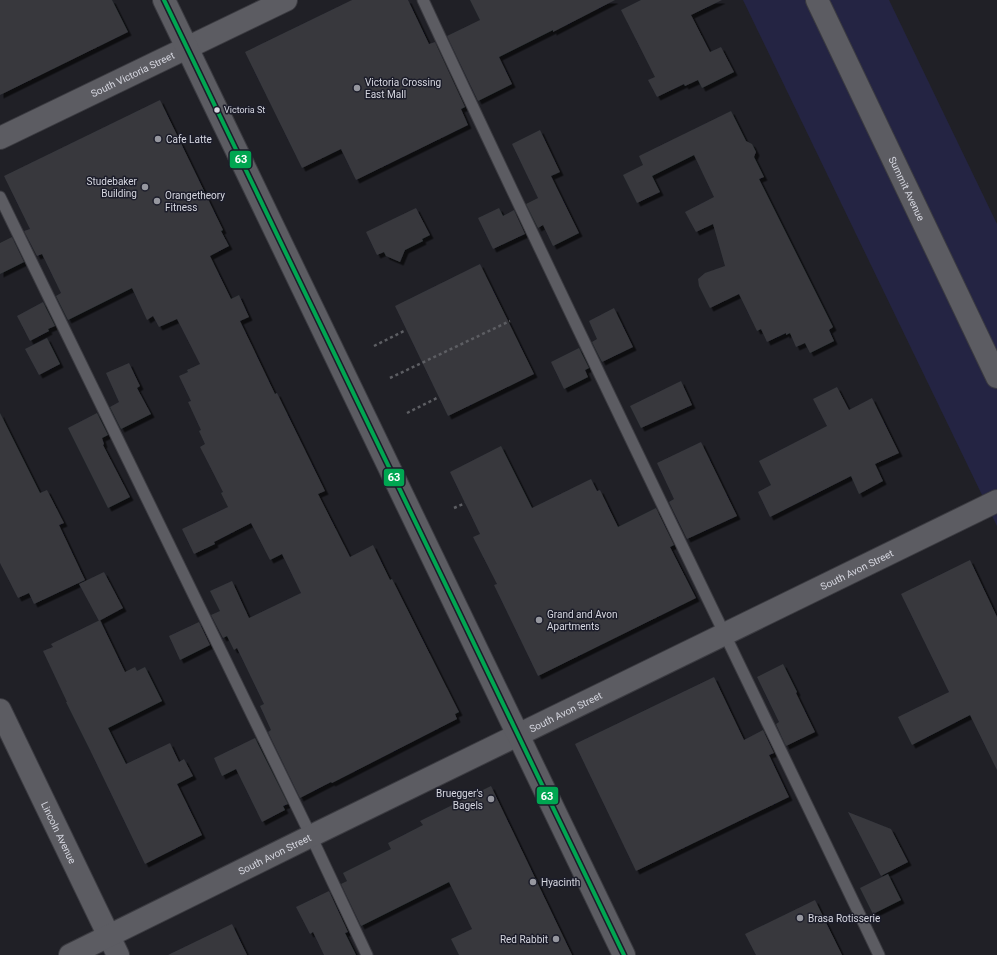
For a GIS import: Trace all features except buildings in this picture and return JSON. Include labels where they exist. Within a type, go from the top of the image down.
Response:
[{"type":"street","points":[[164,0],[624,955]]},
{"type":"street","name":"South Victoria Street","points":[[0,138],[286,0]]},
{"type":"street","name":"Summit Avenue","points":[[817,0],[997,377]]},
{"type":"street","name":"South Avon Street","points":[[70,955],[113,945],[311,836],[519,736],[997,501]]},
{"type":"street","name":"Lincoln Avenue","points":[[0,710],[113,945]]},
{"type":"lane","points":[[423,0],[608,393],[726,634],[879,955]]},
{"type":"lane","points":[[0,197],[311,836],[367,955]]},
{"type":"path","points":[[390,378],[510,321]]},
{"type":"path","points":[[374,346],[406,330]]},
{"type":"path","points":[[407,413],[439,397]]},
{"type":"path","points":[[454,508],[465,503]]},
{"type":"shaded area","points":[[743,0],[889,0],[997,224],[997,526]]},
{"type":"transit line","name":"63","points":[[164,0],[624,955]]},
{"type":"place","name":"Victoria Crossing East Mall","points":[[357,88]]},
{"type":"place","name":"Victoria St","points":[[217,110]]},
{"type":"place","name":"Cafe Latte","points":[[158,139]]},
{"type":"place","name":"Studebaker Building","points":[[145,187]]},
{"type":"place","name":"Orangetheory Fitness","points":[[157,201]]},
{"type":"place","name":"Grand and Avon Apartments","points":[[539,620]]},
{"type":"place","name":"Bruegger's Bagels","points":[[491,799]]},
{"type":"place","name":"Hyacinth","points":[[533,882]]},
{"type":"place","name":"Brasa Rotisserie","points":[[800,918]]},
{"type":"place","name":"Red Rabbit","points":[[556,939]]}]
